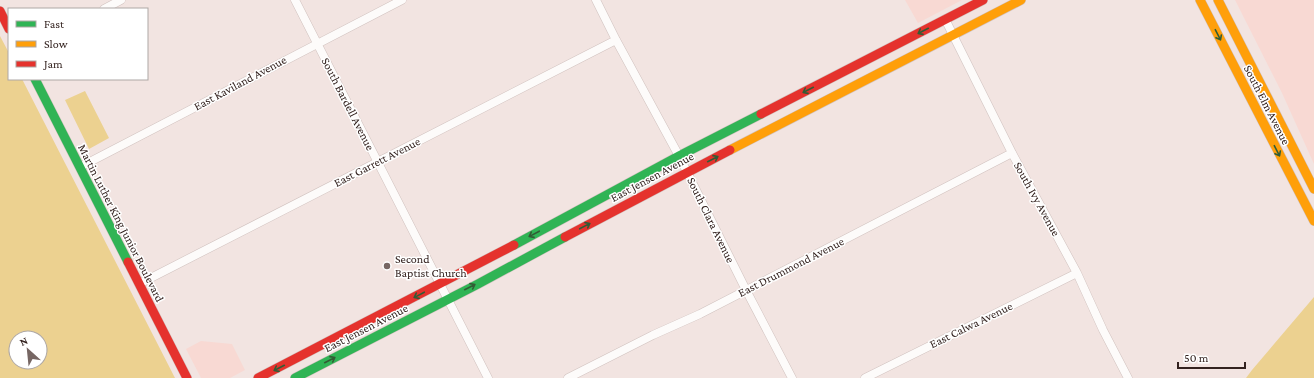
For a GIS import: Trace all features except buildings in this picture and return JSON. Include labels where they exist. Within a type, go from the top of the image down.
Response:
[{"type":"main road","name":"East Jensen Avenue","points":[[258,378],[440,284],[679,156],[983,0]]},
{"type":"main road","name":"East Jensen Avenue","points":[[296,378],[687,172],[1022,0]]},
{"type":"main road","name":"South Elm Avenue","points":[[1200,0],[1314,221]]},
{"type":"main road","name":"South Elm Avenue","points":[[1218,0],[1314,189]]},
{"type":"main road","points":[[0,11],[8,27]]},
{"type":"main road","name":"Martin Luther King Junior Boulevard","points":[[35,80],[187,378]]},
{"type":"street","points":[[106,8],[121,0]]},
{"type":"street","name":"South Bardell Avenue","points":[[295,0],[488,378]]},
{"type":"street","name":"East Kaviland Avenue","points":[[80,167],[402,0]]},
{"type":"street","name":"South Clara Avenue","points":[[596,0],[679,156],[792,378]]},
{"type":"street","name":"South Ivy Avenue","points":[[945,19],[1012,153],[1077,272],[1103,330],[1128,378]]},
{"type":"street","name":"East Garrett Avenue","points":[[139,284],[616,40]]},
{"type":"street","name":"East Drummond Avenue","points":[[568,378],[652,334],[700,314],[1012,153]]},
{"type":"street","name":"East Calwa Avenue","points":[[865,378],[1077,272]]},
{"type":"shaded area","points":[[905,0],[962,0],[918,23]]},
{"type":"shaded area","points":[[1235,0],[1314,0],[1314,164],[1282,93]]},
{"type":"shaded area","points":[[0,36],[8,51],[8,80],[23,80],[175,378],[0,378]]},
{"type":"shaded area","points":[[85,91],[109,138],[89,149],[65,100]]},
{"type":"shaded area","points":[[1314,297],[1314,378],[1246,378],[1252,370]]},
{"type":"shaded area","points":[[201,341],[232,344],[245,370],[230,378],[201,378],[186,349]]},
{"type":"traffic: fast","points":[[36,80],[128,262]]},
{"type":"traffic: fast","points":[[514,245],[679,156],[761,114]]},
{"type":"traffic: fast","points":[[295,378],[478,284],[565,237]]},
{"type":"traffic: slow","points":[[730,150],[1021,0]]},
{"type":"traffic: slow","points":[[1200,0],[1314,221]]},
{"type":"traffic: slow","points":[[1218,0],[1314,189]]},
{"type":"traffic: jam","points":[[761,114],[983,0]]},
{"type":"traffic: jam","points":[[0,11],[8,27]]},
{"type":"traffic: jam","points":[[565,237],[730,150]]},
{"type":"traffic: jam","points":[[258,378],[514,245]]},
{"type":"traffic: jam","points":[[128,262],[187,378]]},
{"type":"place","name":"Second Baptist Church","points":[[387,266]]}]
